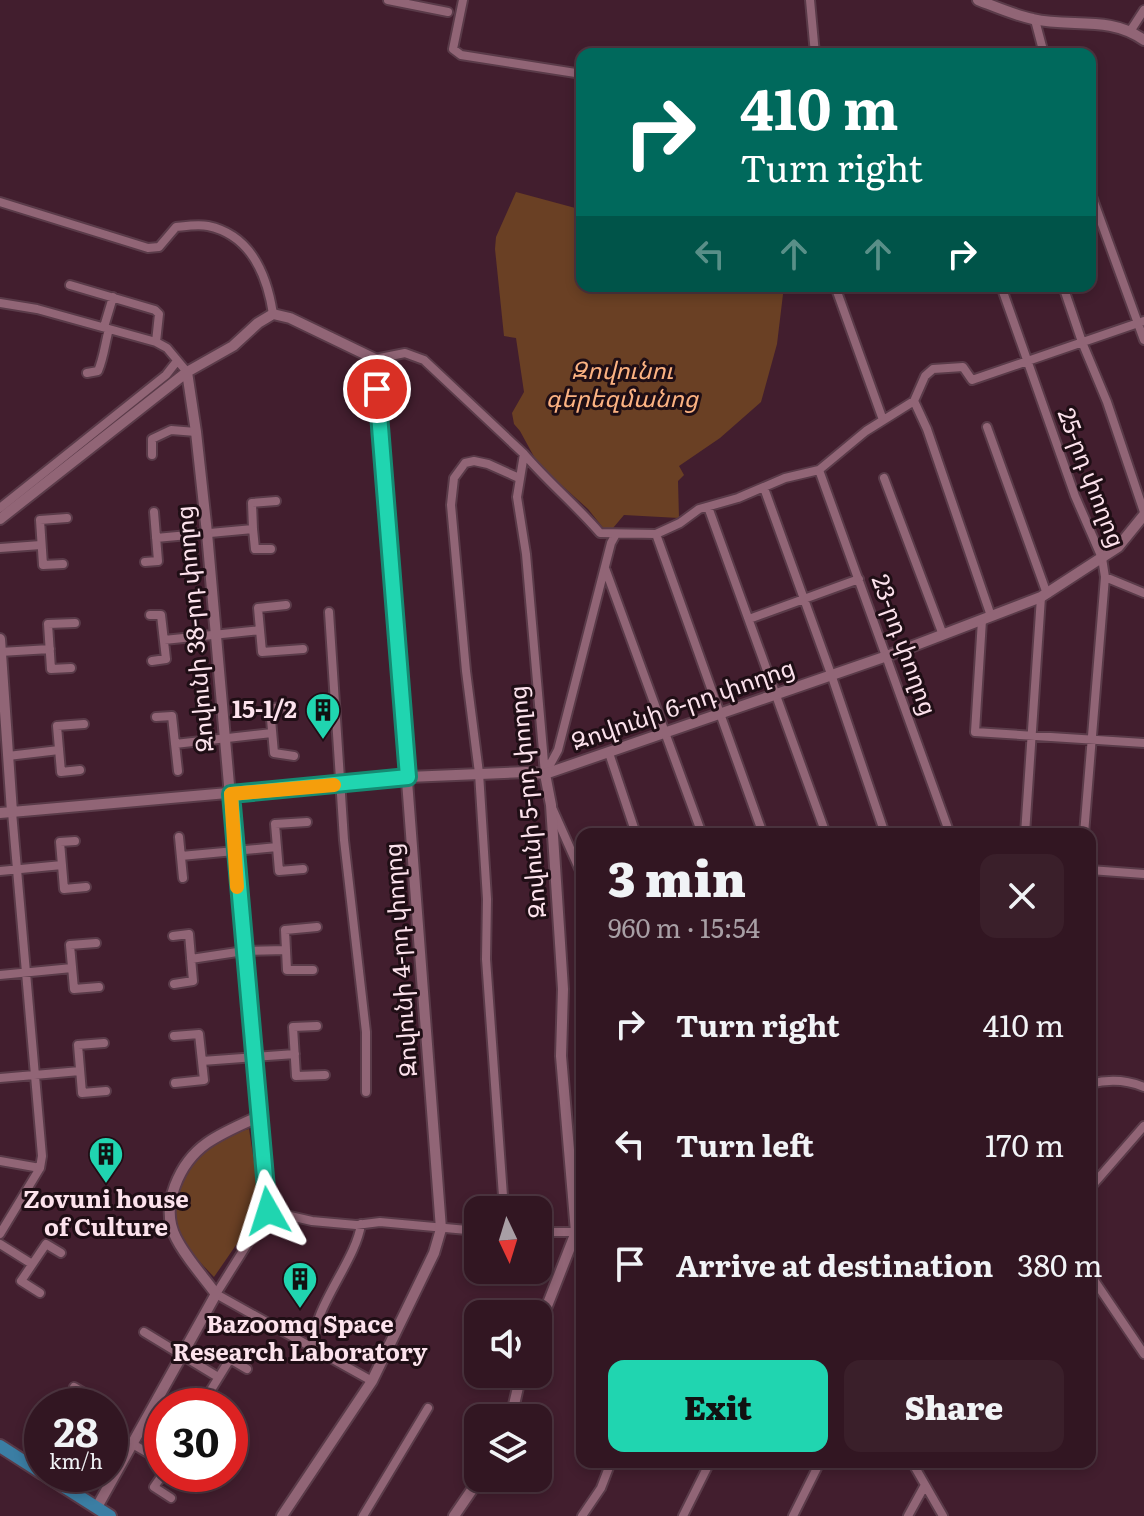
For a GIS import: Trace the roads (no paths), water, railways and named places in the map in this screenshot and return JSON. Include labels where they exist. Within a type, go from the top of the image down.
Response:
[{"type":"main road","points":[[0,1446],[24,1461]]},
{"type":"main road","points":[[73,1492],[110,1516]]},
{"type":"street","points":[[388,0],[448,12]]},
{"type":"street","points":[[463,0],[453,49],[461,55],[576,73]]},
{"type":"street","points":[[810,0],[815,48]]},
{"type":"street","points":[[978,0],[1035,20],[1099,22],[1131,30],[1144,40]]},
{"type":"street","points":[[1131,30],[1144,10]]},
{"type":"street","points":[[1035,20],[1042,48]]},
{"type":"street","points":[[0,202],[148,248],[159,247],[176,227],[206,226],[230,233],[250,251],[265,277],[273,314]]},
{"type":"street","points":[[1096,215],[1141,322],[1144,340]]},
{"type":"street","points":[[70,285],[155,310],[159,314],[156,342]]},
{"type":"street","points":[[837,292],[883,420]]},
{"type":"street","name":"25-րդ փողոց","points":[[1003,292],[1075,496],[1102,558],[1105,577],[1084,828]]},
{"type":"street","points":[[1065,292],[1107,402],[1144,514]]},
{"type":"street","points":[[87,373],[98,371],[105,354],[106,328],[113,297]]},
{"type":"street","points":[[0,303],[37,309],[156,342],[167,348],[187,372]]},
{"type":"street","points":[[0,519],[187,372],[233,346],[273,314],[290,318],[375,359],[405,353],[424,360],[524,454],[550,485],[583,513],[600,533],[616,534],[656,534],[680,523],[699,509],[785,478],[819,470],[853,441],[914,401],[925,376],[933,369],[963,367],[972,380],[1141,322]]},
{"type":"street","name":"Զովունի 4-րդ փողոց","points":[[282,1516],[372,1381],[434,1253],[441,1229],[375,359]]},
{"type":"street","points":[[0,508],[166,375],[177,361]]},
{"type":"street","name":"Զովունի 38-րդ փողոց","points":[[187,372],[207,533],[268,1211]]},
{"type":"street","points":[[914,401],[927,429],[986,618],[975,732],[1144,743]]},
{"type":"street","points":[[987,427],[1044,596],[1030,737],[1025,828]]},
{"type":"street","points":[[152,455],[152,439],[171,430],[196,432]]},
{"type":"street","name":"Զովունի 5-րդ փողոց","points":[[524,454],[517,497],[526,554],[545,774],[551,805],[563,989],[561,1056],[576,1203]]},
{"type":"street","points":[[503,1196],[486,959],[487,899],[479,773],[453,530],[453,483],[465,463],[474,461],[519,478]]},
{"type":"street","name":"23-րդ փողոց","points":[[819,470],[948,828]]},
{"type":"street","points":[[884,478],[943,635]]},
{"type":"street","points":[[764,488],[883,828]]},
{"type":"street","points":[[271,549],[255,549],[252,503],[276,501]]},
{"type":"street","points":[[708,507],[824,828]]},
{"type":"street","points":[[145,562],[158,561],[154,512]]},
{"type":"street","name":"Զովունի 6-րդ փողոց","points":[[0,813],[408,777],[479,773],[545,774],[887,656],[1044,596],[1131,535],[1144,514]]},
{"type":"street","points":[[63,564],[43,565],[40,520],[67,518]]},
{"type":"street","points":[[156,538],[253,529]]},
{"type":"street","points":[[545,774],[558,750],[616,534]]},
{"type":"street","points":[[656,534],[761,828]]},
{"type":"street","points":[[0,548],[41,545]]},
{"type":"street","points":[[605,568],[700,828]]},
{"type":"street","points":[[1105,577],[1144,593]]},
{"type":"street","points":[[749,619],[859,579]]},
{"type":"street","points":[[286,605],[258,608],[262,652],[303,649]]},
{"type":"street","points":[[329,612],[340,784],[366,1032],[366,1092]]},
{"type":"street","points":[[150,615],[161,615],[166,659],[152,661]]},
{"type":"street","points":[[71,668],[51,669],[48,624],[75,623]]},
{"type":"street","points":[[164,640],[260,630]]},
{"type":"street","points":[[0,639],[42,1156],[40,1168],[0,1234]]},
{"type":"street","points":[[0,652],[50,649]]},
{"type":"street","points":[[290,707],[270,708],[272,733],[274,753],[294,756]]},
{"type":"street","points":[[156,717],[172,716],[178,771]]},
{"type":"street","points":[[80,770],[61,772],[57,726],[84,724]]},
{"type":"street","points":[[175,744],[272,733]]},
{"type":"street","points":[[8,756],[59,750]]},
{"type":"street","points":[[609,753],[634,828]]},
{"type":"street","points":[[551,805],[576,861]]},
{"type":"street","points":[[303,869],[279,871],[275,824],[307,822]]},
{"type":"street","points":[[179,837],[183,878]]},
{"type":"street","points":[[75,841],[60,842],[64,889],[86,887]]},
{"type":"street","points":[[181,856],[277,847]]},
{"type":"street","points":[[0,871],[62,865]]},
{"type":"street","points":[[1096,870],[1144,874]]},
{"type":"street","points":[[313,970],[287,970],[285,930],[317,927]]},
{"type":"street","points":[[173,936],[189,934],[193,981],[174,984]]},
{"type":"street","points":[[96,943],[70,945],[74,989],[99,987]]},
{"type":"street","points":[[191,959],[244,951],[286,950]]},
{"type":"street","points":[[0,975],[72,968]]},
{"type":"street","points":[[317,1026],[293,1027],[296,1076],[325,1075]]},
{"type":"street","points":[[174,1036],[199,1034],[204,1080],[175,1083]]},
{"type":"street","points":[[104,1043],[78,1045],[82,1093],[106,1091]]},
{"type":"street","points":[[202,1061],[295,1054]]},
{"type":"street","points":[[0,1078],[80,1071]]},
{"type":"street","points":[[1096,1084],[1128,1081],[1144,1087]]},
{"type":"street","points":[[258,1117],[205,1145],[185,1168],[170,1202],[170,1220],[175,1236],[216,1294],[372,1381]]},
{"type":"street","points":[[1096,1181],[1144,1126]]},
{"type":"street","points":[[0,1161],[40,1168]]},
{"type":"street","points":[[97,1507],[216,1294],[268,1211],[312,1221],[380,1222],[464,1230]]},
{"type":"street","points":[[314,1349],[317,1323],[355,1246],[361,1224]]},
{"type":"street","points":[[552,1232],[576,1232]]},
{"type":"street","name":"Զովունի 5-րդ փողոց","points":[[550,1300],[576,1239]]},
{"type":"street","points":[[0,1244],[32,1264]]},
{"type":"street","points":[[40,1293],[21,1281],[46,1244],[61,1253]]},
{"type":"street","points":[[1096,1283],[1144,1354]]},
{"type":"street","points":[[144,1332],[218,1377]]},
{"type":"street","points":[[212,1388],[230,1359],[247,1369]]},
{"type":"street","points":[[363,1516],[428,1408]]},
{"type":"street","points":[[128,1441],[144,1450]]},
{"type":"street","points":[[582,1516],[601,1488],[609,1468]]},
{"type":"street","points":[[683,1516],[707,1468]]},
{"type":"street","points":[[793,1516],[817,1468]]},
{"type":"street","points":[[915,1468],[943,1516]]},
{"type":"street","points":[[908,1516],[925,1485]]},
{"type":"street","points":[[162,1492],[171,1498]]},
{"type":"street","points":[[454,1516],[470,1492]]},
{"type":"place","name":"15-1/2","points":[[323,741]]},
{"type":"place","name":"Zovuni house of Culture","points":[[106,1185]]},
{"type":"place","name":"Bazoomq Space Research Laboratory","points":[[300,1310]]},
{"type":"park label","name":"Զովունու գերեզմանոց","points":[[622,385]]}]
